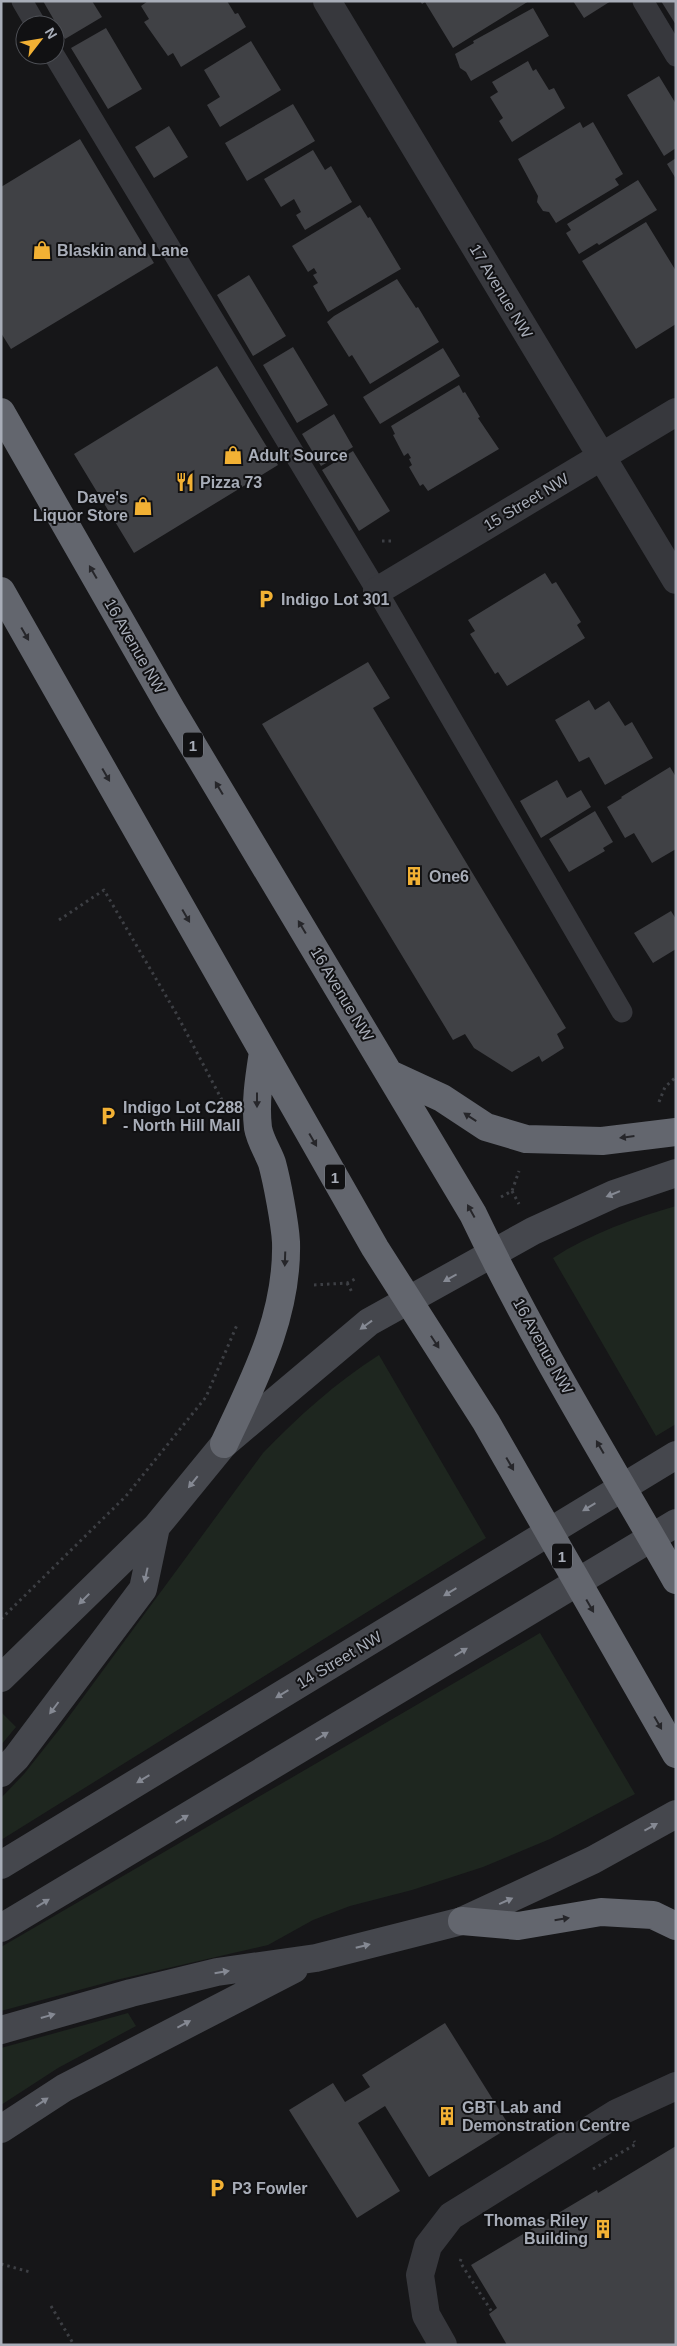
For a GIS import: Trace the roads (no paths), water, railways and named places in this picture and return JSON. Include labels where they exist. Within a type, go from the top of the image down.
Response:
[{"type":"highway","name":"16 Avenue NW","points":[[1,412],[172,709],[473,1214],[492,1255],[676,1580]]},
{"type":"highway","name":"1","points":[[1,591],[375,1248],[486,1422],[676,1754]]},
{"type":"highway","points":[[224,1444],[260,1367],[275,1325],[284,1282],[286,1241],[272,1165],[259,1130],[256,1098],[263,1052]]},
{"type":"highway","points":[[390,1074],[442,1098],[486,1127],[526,1139],[602,1141],[676,1132]]},
{"type":"highway","points":[[462,1921],[518,1926],[601,1912],[653,1915],[676,1926]]},
{"type":"main road","points":[[1,1678],[156,1528],[224,1444],[369,1322],[533,1231],[606,1197],[676,1173]]},
{"type":"main road","name":"14 Street NW","points":[[1,1865],[676,1455]]},
{"type":"main road","points":[[1,1928],[676,1523]]},
{"type":"main road","points":[[1,1773],[16,1758],[143,1589],[156,1528]]},
{"type":"main road","points":[[1,2030],[131,1993],[217,1972],[316,1958],[462,1921],[593,1860],[676,1814]]},
{"type":"main road","points":[[1,2129],[64,2088],[316,1958]]},
{"type":"street","name":"17 Avenue NW","points":[[327,1],[676,580]]},
{"type":"street","name":"15 Street NW","points":[[377,591],[676,412]]},
{"type":"street","points":[[443,2345],[426,2315],[420,2274],[428,2246],[451,2216],[617,2113],[676,2086]]},
{"type":"lane","points":[[22,1],[30,15]]},
{"type":"lane","points":[[643,1],[676,56]]},
{"type":"lane","points":[[60,65],[377,591],[622,1012]]},
{"type":"place","name":"Blaskin and Lane","points":[[42,250]]},
{"type":"place","name":"Adult Source","points":[[233,455]]},
{"type":"place","name":"Pizza 73","points":[[185,482]]},
{"type":"place","name":"Dave's Liquor Store","points":[[143,506]]},
{"type":"place","name":"Indigo Lot 301","points":[[266,599]]},
{"type":"place","name":"One6","points":[[414,876]]},
{"type":"place","name":"Indigo Lot C288 - North Hill Mall","points":[[108,1116]]},
{"type":"place","name":"GBT Lab and Demonstration Centre","points":[[447,2116]]},
{"type":"place","name":"P3 Fowler","points":[[217,2188]]},
{"type":"place","name":"Thomas Riley Building","points":[[603,2229]]}]
